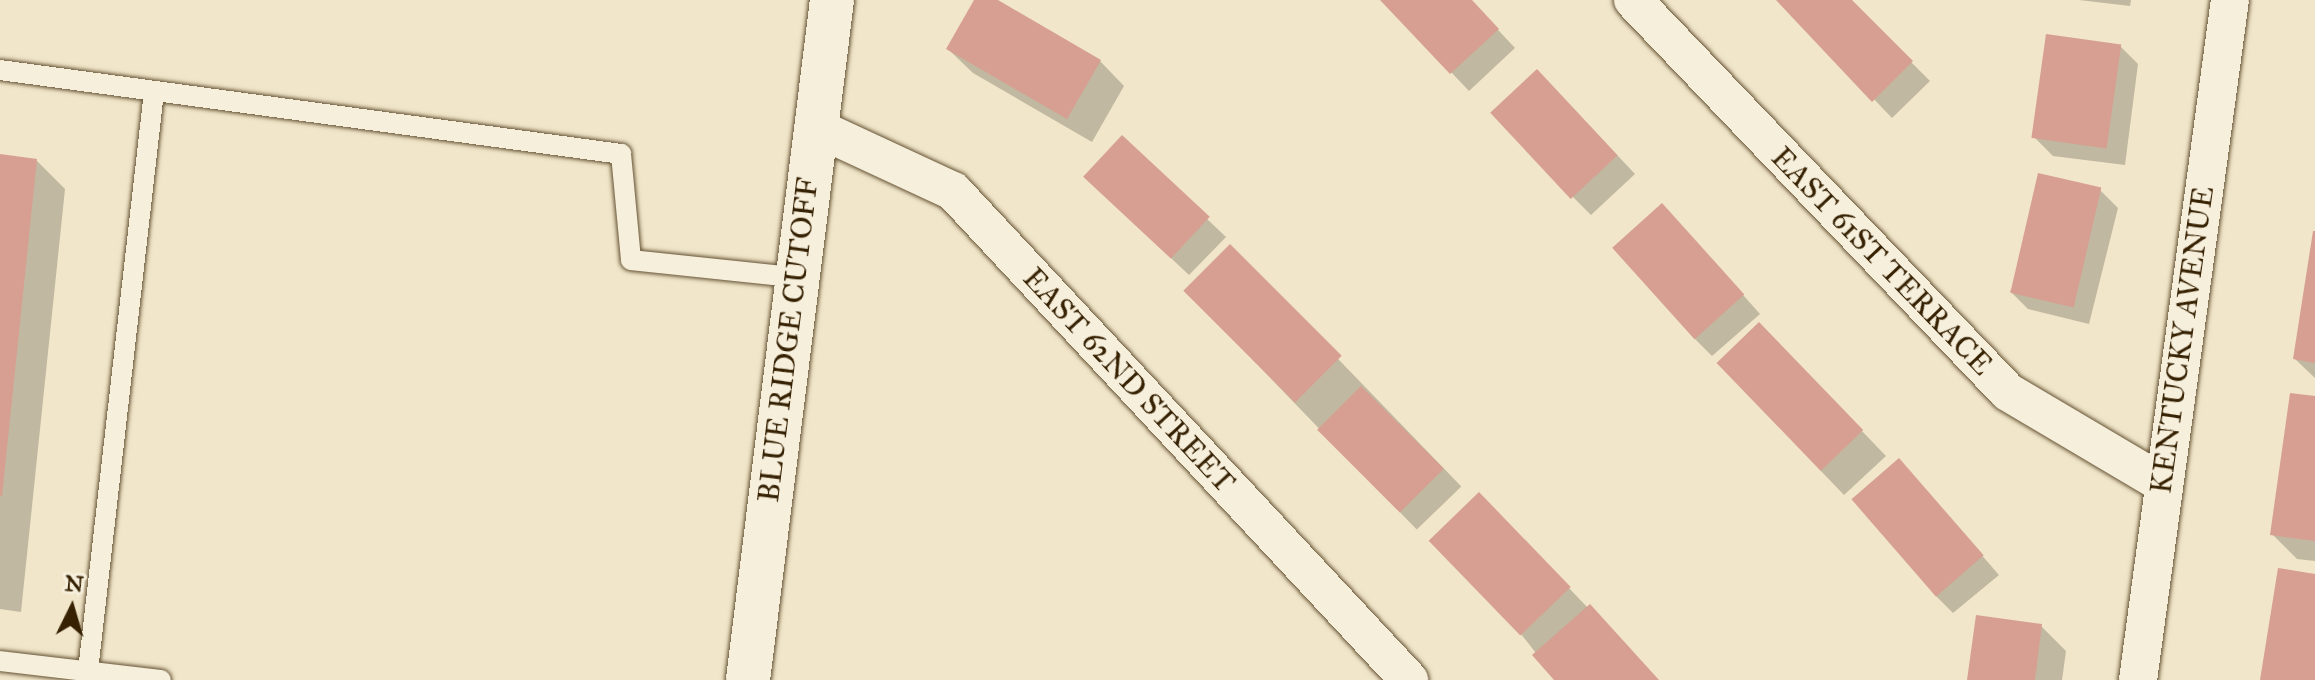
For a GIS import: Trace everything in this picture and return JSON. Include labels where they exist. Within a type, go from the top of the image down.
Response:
[{"type":"main road","name":"BLUE RIDGE CUTOFF","points":[[748,680],[794,277],[832,0]]},
{"type":"street","name":"EAST 61ST TERRACE","points":[[1633,0],[2008,392],[2162,483]]},
{"type":"street","name":"KENTUCKY AVENUE","points":[[2138,680],[2162,483],[2230,0]]},
{"type":"street","name":"EAST 62ND STREET","points":[[815,127],[953,191],[1409,680]]},
{"type":"lane","points":[[0,70],[621,154],[631,260],[794,277]]},
{"type":"lane","points":[[88,671],[154,92]]},
{"type":"lane","points":[[0,661],[161,680]]},
{"type":"building","points":[[974,0],[998,0],[1101,60],[1067,119],[946,49]]},
{"type":"building","points":[[1380,0],[1472,0],[1499,29],[1450,74]]},
{"type":"building","points":[[1776,0],[1852,0],[1913,61],[1872,102]]},
{"type":"building","points":[[2046,34],[2121,45],[2107,149],[2031,138]]},
{"type":"building","points":[[1537,69],[1617,155],[1571,199],[1490,113]]},
{"type":"building","points":[[1122,135],[1210,217],[1171,259],[1083,177]]},
{"type":"building","points":[[0,154],[37,159],[2,496],[0,496]]},
{"type":"building","points":[[2038,173],[2101,188],[2074,307],[2010,293]]},
{"type":"building","points":[[1662,203],[1744,294],[1695,339],[1612,248]]},
{"type":"building","points":[[2315,231],[2315,363],[2293,359]]},
{"type":"building","points":[[1230,244],[1342,356],[1295,402],[1183,291]]},
{"type":"building","points":[[1759,322],[1863,430],[1821,471],[1717,363]]},
{"type":"building","points":[[1361,386],[1444,469],[1400,513],[1317,430]]},
{"type":"building","points":[[2290,393],[2315,396],[2315,541],[2270,535]]},
{"type":"building","points":[[1899,458],[1984,555],[1936,597],[1851,499]]},
{"type":"building","points":[[1479,492],[1571,587],[1520,636],[1429,541]]},
{"type":"building","points":[[2278,568],[2315,574],[2315,680],[2260,680]]},
{"type":"building","points":[[1590,604],[1659,680],[1554,680],[1532,655]]},
{"type":"building","points":[[1976,615],[2042,624],[2035,680],[1967,680]]}]
